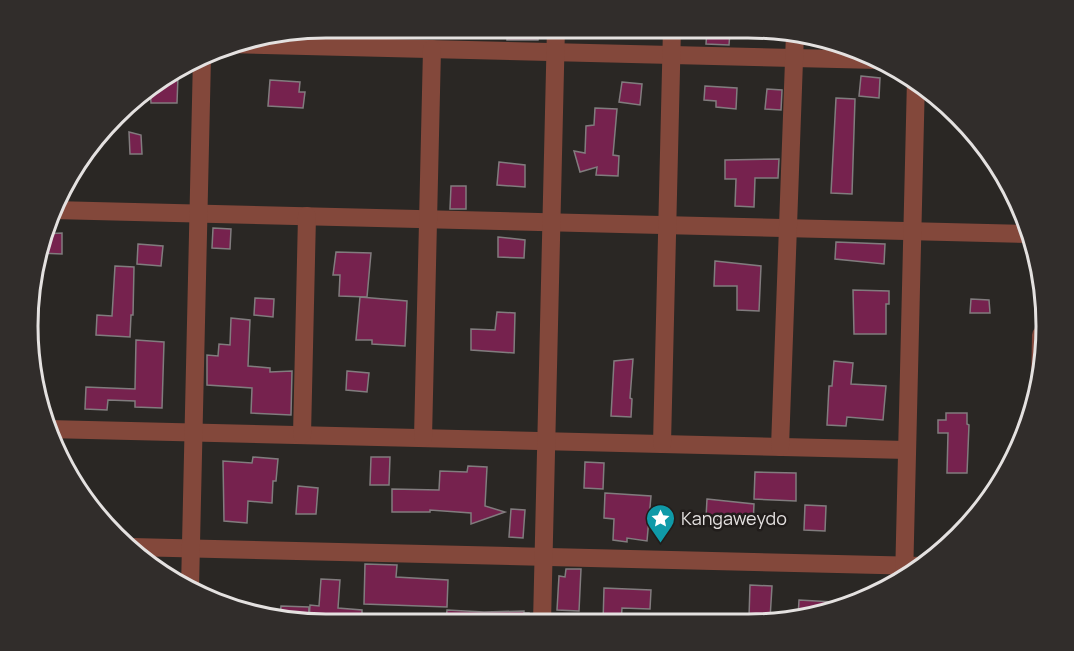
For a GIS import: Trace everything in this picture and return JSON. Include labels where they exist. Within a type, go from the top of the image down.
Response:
[{"type":"street","points":[[542,614],[556,38]]},
{"type":"street","points":[[662,444],[672,38]]},
{"type":"street","points":[[780,447],[795,41]]},
{"type":"street","points":[[261,45],[860,60]]},
{"type":"street","points":[[423,438],[432,48]]},
{"type":"street","points":[[190,580],[202,65]]},
{"type":"street","points":[[904,568],[916,91]]},
{"type":"street","points":[[61,210],[1021,234]]},
{"type":"street","points":[[302,435],[307,216]]},
{"type":"street","points":[[57,429],[907,450]]},
{"type":"street","points":[[142,547],[544,556],[896,573]]},
{"type":"building","points":[[507,38],[538,38],[538,40],[507,40]]},
{"type":"building","points":[[706,38],[730,38],[729,45],[706,44]]},
{"type":"building","points":[[861,76],[880,78],[879,98],[859,96]]},
{"type":"building","points":[[178,78],[177,103],[151,103],[151,97]]},
{"type":"building","points":[[270,80],[300,82],[299,92],[305,92],[303,108],[268,106]]},
{"type":"building","points":[[622,82],[642,84],[640,105],[619,102]]},
{"type":"building","points":[[705,86],[737,88],[736,109],[716,107],[716,101],[704,100]]},
{"type":"building","points":[[767,89],[782,90],[781,110],[765,109]]},
{"type":"building","points":[[836,98],[855,99],[852,194],[831,193]]},
{"type":"building","points":[[595,108],[617,109],[613,155],[619,156],[618,176],[596,175],[597,167],[580,172],[574,151],[585,153],[586,126],[594,125]]},
{"type":"building","points":[[129,132],[141,135],[142,154],[130,154]]},
{"type":"building","points":[[779,159],[778,178],[755,178],[754,207],[735,206],[736,179],[725,179],[725,160]]},
{"type":"building","points":[[499,162],[525,165],[525,187],[497,185]]},
{"type":"building","points":[[451,186],[466,186],[466,209],[450,209]]},
{"type":"building","points":[[213,228],[231,229],[230,249],[212,248]]},
{"type":"building","points":[[53,233],[62,233],[62,254],[46,253]]},
{"type":"building","points":[[498,237],[525,240],[524,258],[498,257]]},
{"type":"building","points":[[836,242],[885,244],[884,264],[835,259]]},
{"type":"building","points":[[138,244],[163,246],[161,266],[137,264]]},
{"type":"building","points":[[336,252],[371,253],[367,297],[339,296],[340,275],[333,275]]},
{"type":"building","points":[[715,261],[761,266],[759,311],[737,310],[737,286],[714,286]]},
{"type":"building","points":[[115,266],[134,267],[130,337],[96,335],[97,315],[112,316]]},
{"type":"building","points":[[853,290],[889,291],[889,304],[886,304],[886,334],[854,334]]},
{"type":"building","points":[[360,297],[407,301],[405,346],[372,344],[372,340],[356,340]]},
{"type":"building","points":[[255,298],[274,299],[273,317],[254,315]]},
{"type":"building","points":[[971,299],[989,300],[990,313],[970,313]]},
{"type":"building","points":[[497,312],[515,313],[514,353],[471,350],[471,329],[495,330]]},
{"type":"building","points":[[231,318],[250,320],[248,366],[270,368],[270,372],[292,371],[291,415],[251,413],[252,388],[207,385],[207,355],[218,356],[219,344],[230,345]]},
{"type":"building","points":[[136,340],[164,342],[162,408],[135,407],[135,401],[108,400],[107,410],[85,409],[86,387],[135,389]]},
{"type":"building","points":[[633,359],[631,417],[611,416],[614,361]]},
{"type":"building","points":[[834,361],[853,363],[851,384],[886,386],[883,420],[847,417],[846,426],[827,425],[829,386],[832,386]]},
{"type":"building","points":[[347,371],[369,373],[367,392],[346,390]]},
{"type":"building","points":[[946,413],[967,413],[967,424],[969,425],[967,473],[947,473],[948,433],[938,433],[938,420],[946,420]]},
{"type":"building","points":[[253,457],[278,459],[276,481],[273,481],[272,503],[248,501],[247,523],[224,521],[223,461],[252,463]]},
{"type":"building","points":[[371,457],[390,457],[389,485],[370,485]]},
{"type":"building","points":[[585,462],[604,463],[603,489],[584,488]]},
{"type":"building","points":[[468,466],[487,467],[485,506],[505,512],[471,524],[471,513],[430,510],[430,512],[392,512],[392,489],[439,490],[440,471],[467,472]]},
{"type":"building","points":[[755,472],[796,473],[796,501],[754,499]]},
{"type":"building","points":[[298,486],[318,488],[316,514],[296,514]]},
{"type":"building","points":[[605,493],[651,496],[647,541],[627,538],[627,542],[613,540],[614,519],[604,518]]},
{"type":"building","points":[[707,499],[754,504],[753,525],[731,524],[731,521],[706,518]]},
{"type":"building","points":[[805,505],[826,506],[825,531],[804,530]]},
{"type":"building","points":[[511,509],[525,510],[523,538],[509,537]]},
{"type":"building","points":[[365,564],[397,565],[396,577],[448,580],[447,607],[364,604]]},
{"type":"building","points":[[566,569],[581,569],[579,611],[557,610],[559,576],[565,577]]},
{"type":"building","points":[[321,579],[340,580],[338,608],[362,610],[362,614],[309,613],[310,605],[319,606]]},
{"type":"building","points":[[750,585],[772,586],[770,613],[749,614]]},
{"type":"building","points":[[604,588],[651,590],[650,609],[622,608],[622,614],[603,614]]},
{"type":"building","points":[[799,600],[830,602],[823,604],[798,609]]},
{"type":"building","points":[[281,606],[309,607],[309,613],[281,610]]},
{"type":"building","points":[[447,610],[524,611],[524,613],[529,613],[529,614],[447,614]]},
{"type":"place","name":"Kangaweydo","points":[[660,544]]}]
